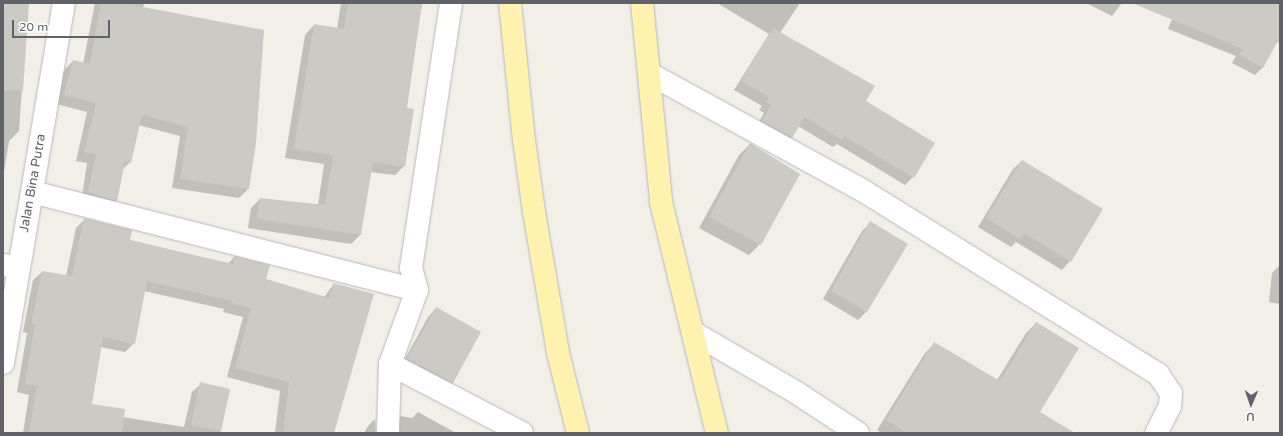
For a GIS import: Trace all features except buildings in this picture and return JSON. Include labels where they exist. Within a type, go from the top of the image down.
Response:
[{"type":"main road","points":[[510,3],[524,140],[534,212],[558,353],[578,433]]},
{"type":"main road","points":[[642,3],[650,74],[661,202],[694,333],[717,433]]},
{"type":"street","name":"Jalan Bina Putra","points":[[3,363],[10,266],[32,192],[64,3]]},
{"type":"street","points":[[388,432],[390,364],[417,290],[411,268],[451,3]]},
{"type":"street","points":[[650,74],[862,190],[1158,374],[1171,393],[1170,406],[1156,433]]},
{"type":"street","points":[[32,192],[417,290]]},
{"type":"street","points":[[694,333],[797,393],[858,433]]},
{"type":"street","points":[[390,364],[522,433]]}]
